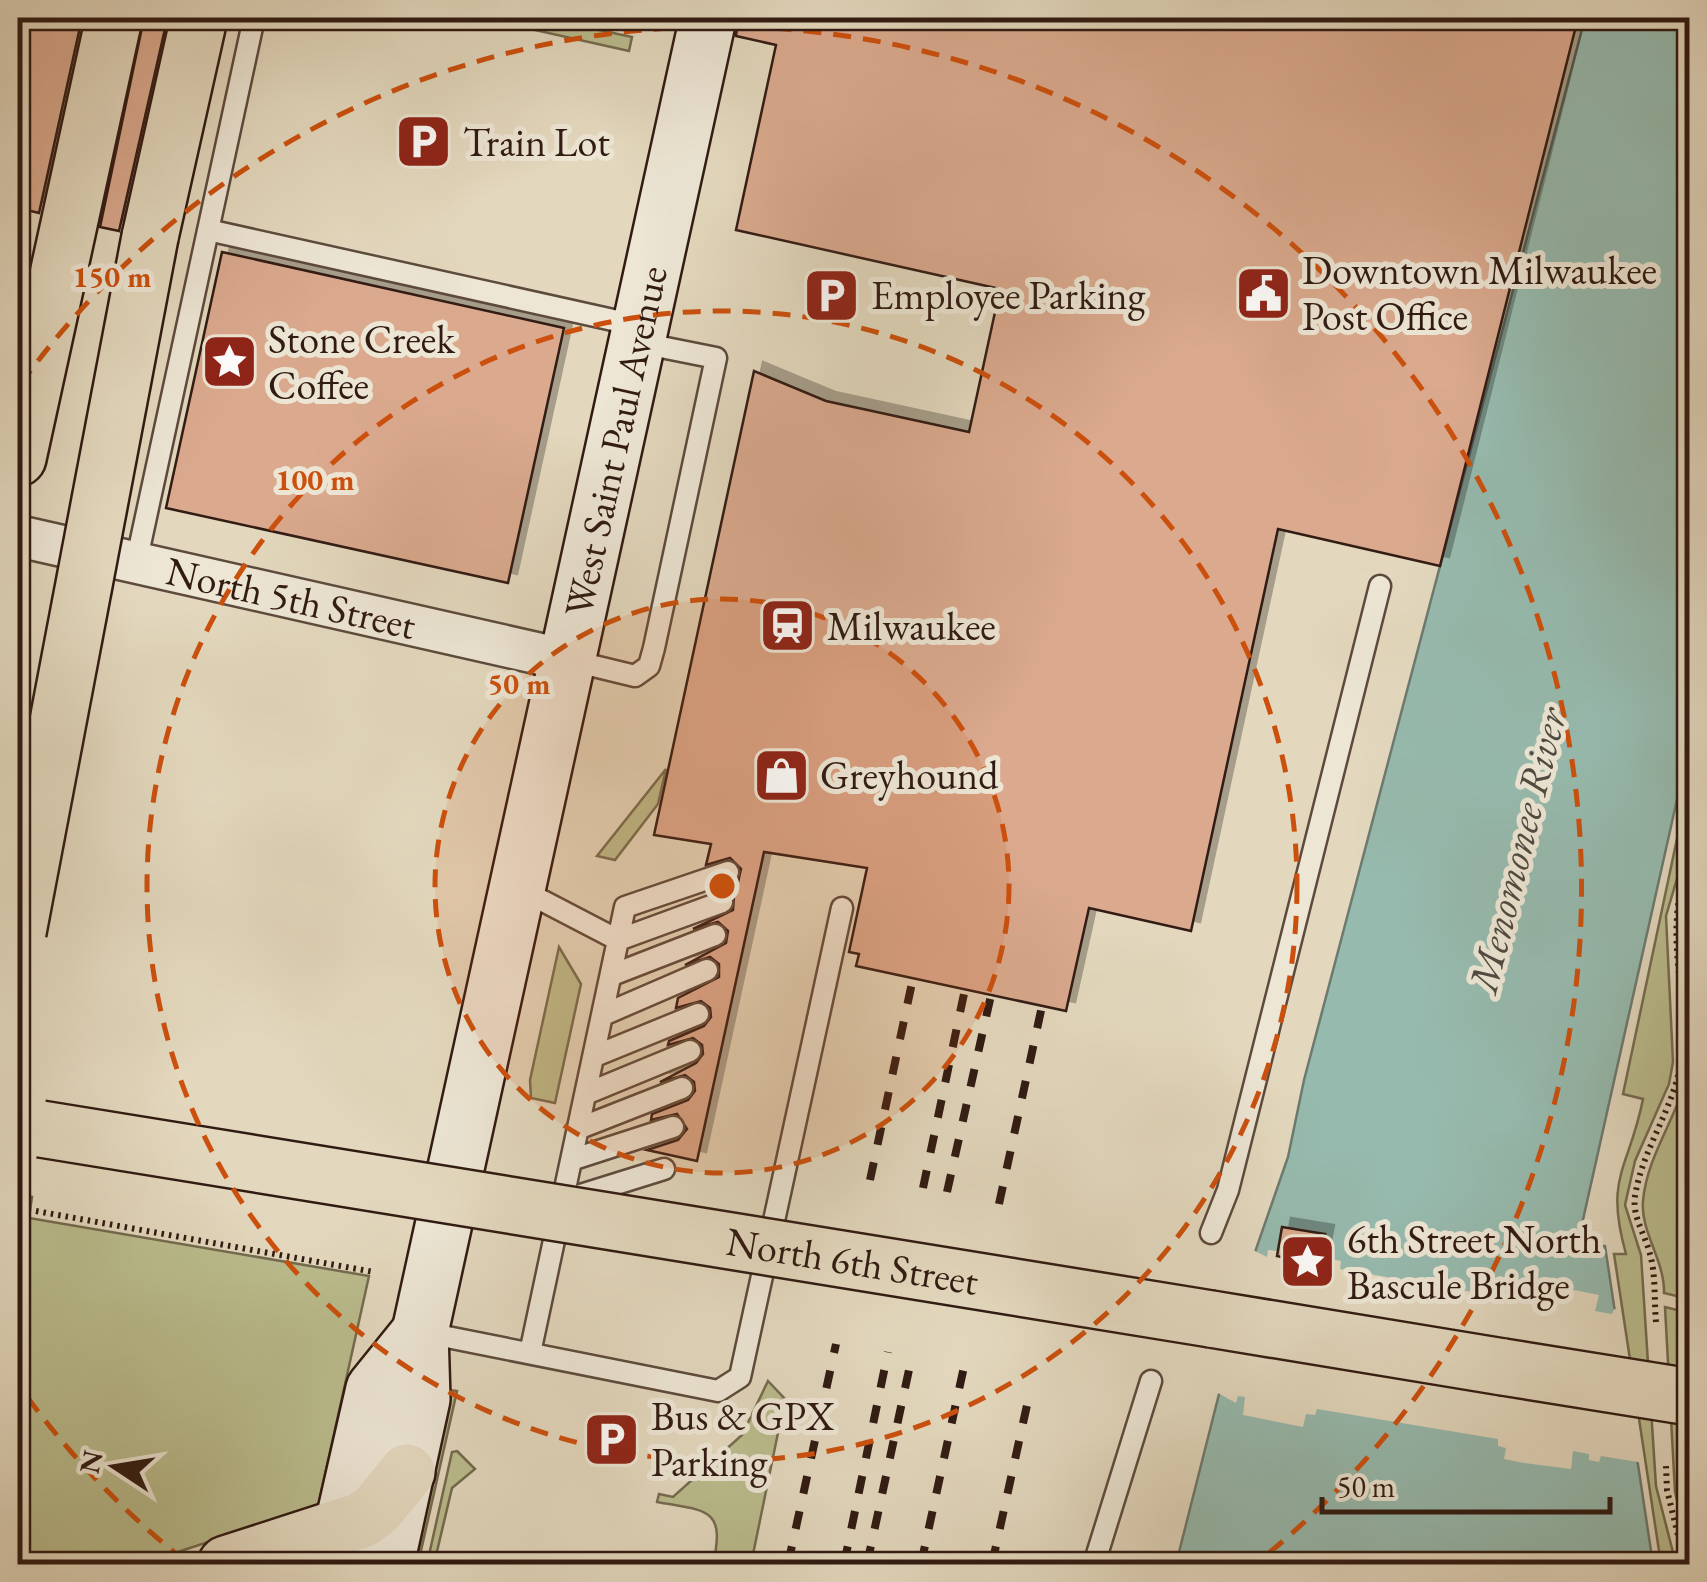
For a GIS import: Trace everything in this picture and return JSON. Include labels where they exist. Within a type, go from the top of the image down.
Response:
[{"type":"main road","points":[[18,458],[114,18]]},
{"type":"main road","points":[[150,237],[184,18]]},
{"type":"main road","points":[[18,932],[150,237],[198,18]]},
{"type":"main road","name":"North 6th Street","points":[[29,1127],[1690,1397]]},
{"type":"main road","points":[[226,1564],[338,1546],[377,1509],[407,1472]]},
{"type":"street","name":"West Saint Paul Avenue","points":[[386,1564],[422,1399],[420,1332],[708,18]]},
{"type":"street","name":"North 5th Street","points":[[18,536],[567,660]]},
{"type":"street","name":"West Saint Paul Avenue","points":[[338,1546],[374,1390],[420,1332]]},
{"type":"lane","points":[[136,563],[254,18]]},
{"type":"lane","points":[[208,230],[640,334],[716,358],[648,666],[636,676],[567,660]]},
{"type":"lane","points":[[1211,1233],[1228,1190],[1380,586]]},
{"type":"lane","points":[[530,1353],[626,907],[728,872]]},
{"type":"lane","points":[[520,889],[618,940],[722,902]]},
{"type":"lane","points":[[420,1332],[718,1391],[740,1377],[842,908]]},
{"type":"lane","points":[[612,976],[715,935]]},
{"type":"lane","points":[[603,1015],[707,970]]},
{"type":"lane","points":[[595,1056],[698,1014]]},
{"type":"lane","points":[[588,1092],[690,1051]]},
{"type":"lane","points":[[580,1128],[682,1088]]},
{"type":"lane","points":[[574,1160],[673,1127]]},
{"type":"lane","points":[[564,1200],[664,1169]]},
{"type":"lane","points":[[1094,1564],[1151,1381]]},
{"type":"path","points":[[1656,1322],[1651,1256],[1634,1202],[1640,1168],[1669,1108],[1679,1076],[1682,1019],[1673,949],[1675,909],[1690,856]]},
{"type":"path","points":[[36,1211],[374,1272]]},
{"type":"path","points":[[1666,1466],[1666,1490],[1685,1564]]},
{"type":"green space","points":[[481,18],[543,18],[632,37],[629,51]]},
{"type":"green space","points":[[666,769],[658,804],[615,860],[597,856]]},
{"type":"green space","points":[[1689,782],[1689,838],[1666,916],[1673,1062],[1669,1084],[1635,1161],[1625,1205],[1641,1255],[1656,1486],[1676,1564],[1661,1564],[1614,1254],[1626,1254],[1617,1207],[1618,1189],[1643,1099],[1623,1094]]},
{"type":"green space","points":[[1689,880],[1689,1006],[1681,952]]},
{"type":"green space","points":[[559,947],[581,984],[555,1103],[531,1098],[530,1080]]},
{"type":"green space","points":[[1689,1066],[1689,1299],[1664,1293],[1661,1269],[1645,1224],[1643,1201],[1651,1166]]},
{"type":"green space","points":[[18,1196],[32,1197],[29,1218],[369,1276],[318,1506],[141,1564],[18,1564]]},
{"type":"green space","points":[[1665,1307],[1689,1313],[1689,1548],[1675,1492]]},
{"type":"green space","points":[[768,1381],[785,1399],[751,1564],[713,1564],[717,1532],[714,1522],[700,1511],[657,1502],[659,1494],[673,1497],[742,1435]]},
{"type":"green space","points":[[449,1390],[457,1391],[418,1564],[410,1564]]},
{"type":"green space","points":[[457,1451],[475,1469],[452,1488],[434,1564],[427,1564],[452,1452]]},
{"type":"water","name":"Menomonee River","points":[[1585,18],[1689,18],[1689,746],[1578,1242],[1605,1246],[1653,1564],[1176,1564],[1255,1252],[1288,1157],[1304,1080]]},
{"type":"pier","name":"6th Street North Bascule Bridge","points":[[1281,1229],[1324,1234],[1330,1259],[1341,1261],[1340,1269],[1520,1300],[1522,1291],[1532,1292],[1534,1282],[1599,1295],[1595,1311],[1612,1314],[1614,1309],[1620,1310],[1644,1463],[1601,1456],[1599,1462],[1589,1460],[1589,1454],[1573,1451],[1571,1469],[1524,1463],[1504,1459],[1506,1448],[1498,1446],[1498,1439],[1317,1409],[1315,1415],[1306,1414],[1303,1427],[1243,1415],[1245,1397],[1238,1396],[1236,1403],[1216,1392],[1251,1249],[1267,1257],[1268,1250],[1277,1251]]},
{"type":"building","points":[[18,18],[82,18],[39,213],[18,208]]},
{"type":"building","points":[[144,18],[167,20],[119,231],[100,227]]},
{"type":"building","points":[[738,18],[1578,18],[1440,566],[1278,529],[1191,931],[1089,908],[1066,1011],[856,966],[859,954],[849,952],[867,868],[764,852],[697,1161],[647,1150],[678,1140],[687,1129],[677,1114],[651,1120],[652,1114],[688,1100],[695,1091],[694,1082],[685,1075],[660,1082],[696,1063],[703,1054],[702,1045],[693,1038],[668,1045],[669,1041],[704,1026],[711,1017],[710,1008],[701,1001],[676,1008],[678,998],[719,977],[719,964],[710,957],[685,965],[726,943],[728,931],[718,922],[693,929],[733,910],[734,896],[722,889],[738,882],[741,869],[730,858],[706,865],[711,844],[654,835],[754,371],[826,401],[969,432],[1000,289],[736,230],[776,45],[736,36]]},
{"type":"building","points":[[222,252],[564,328],[508,583],[166,508]]},
{"type":"building","points":[[1282,1227],[1325,1234],[1319,1265],[1277,1256]]},
{"type":"railway","points":[[870,1180],[913,978]]},
{"type":"railway","points":[[923,1188],[965,989]]},
{"type":"railway","points":[[947,1192],[991,995]]},
{"type":"railway","points":[[999,1204],[1042,1006]]},
{"type":"railway","points":[[788,1564],[836,1344]]},
{"type":"railway","points":[[844,1564],[888,1352]]},
{"type":"railway","points":[[867,1564],[912,1356]]},
{"type":"railway","points":[[921,1564],[965,1362]]},
{"type":"railway","points":[[992,1564],[1029,1396]]},
{"type":"place","name":"Train Lot","points":[[424,142]]},
{"type":"place","name":"Downtown Milwaukee Post Office","points":[[1263,293]]},
{"type":"place","name":"Employee Parking","points":[[832,295]]},
{"type":"place","name":"Stone Creek Coffee","points":[[229,362]]},
{"type":"place","name":"Milwaukee","points":[[788,626]]},
{"type":"place","name":"Greyhound","points":[[781,775]]},
{"type":"place","name":"6th Street North Bascule Bridge","points":[[1308,1262]]},
{"type":"place","name":"Bus & GPX Parking","points":[[612,1439]]}]
